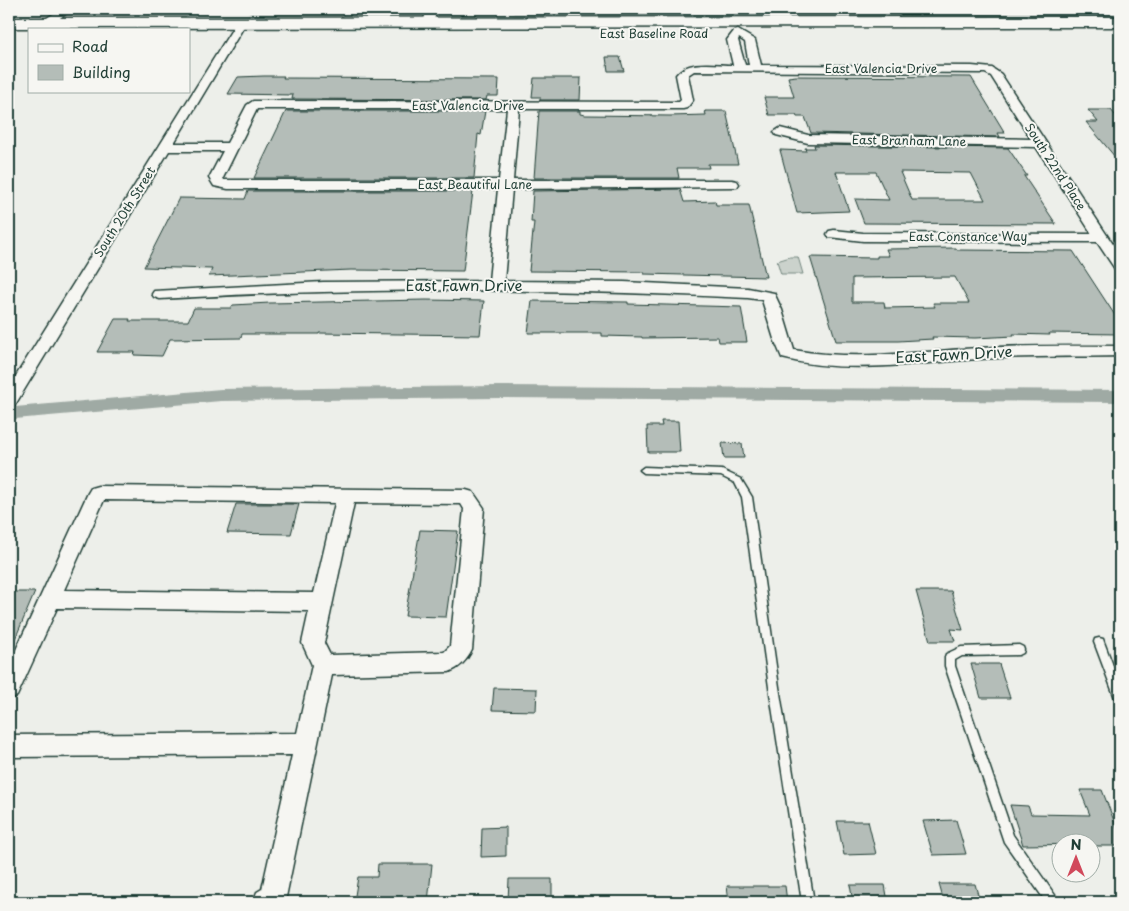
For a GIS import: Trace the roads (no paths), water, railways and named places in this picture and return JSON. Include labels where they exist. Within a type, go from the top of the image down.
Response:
[{"type":"main road","name":"East Baseline Road","points":[[190,34],[238,28],[430,16],[569,28]]},
{"type":"main road","points":[[305,34],[340,30],[410,28],[430,16],[440,29],[457,34]]},
{"type":"main road","name":"East Baseline Road","points":[[9,23],[45,20],[238,28],[305,34],[457,34],[569,28],[737,28],[1120,33]]},
{"type":"main road","name":"East Baseline Road","points":[[737,28],[1120,22]]},
{"type":"main road","points":[[9,34],[28,34]]},
{"type":"street","points":[[45,20],[58,17],[67,9]]},
{"type":"street","name":"South 20th Street","points":[[9,401],[238,28]]},
{"type":"street","points":[[740,69],[732,40],[737,28],[750,40],[756,69]]},
{"type":"street","name":"East Valencia Drive","points":[[684,71],[693,68],[988,70]]},
{"type":"street","name":"South 22nd Place","points":[[988,70],[995,74],[1120,266]]},
{"type":"street","points":[[683,105],[687,100],[682,75],[684,71]]},
{"type":"street","points":[[218,183],[216,178],[253,105]]},
{"type":"street","name":"East Valencia Drive","points":[[253,105],[683,105]]},
{"type":"street","points":[[496,286],[500,224],[506,184],[513,106]]},
{"type":"street","name":"East Branham Lane","points":[[780,132],[808,139],[1039,144]]},
{"type":"street","points":[[168,143],[235,143]]},
{"type":"street","name":"East Beautiful Lane","points":[[218,183],[228,186],[732,184]]},
{"type":"street","name":"East Constance Way","points":[[834,234],[863,237],[1101,238]]},
{"type":"street","name":"East Fawn Drive","points":[[160,294],[323,287],[496,286],[624,287],[748,293],[768,296],[773,305],[781,342],[788,354],[808,359],[882,359],[1021,351],[1120,351]]},
{"type":"street","points":[[9,689],[98,493],[466,497],[474,508],[461,650],[450,662],[323,665]]},
{"type":"street","points":[[267,902],[274,897],[323,665],[313,643],[346,496]]},
{"type":"street","points":[[50,599],[322,602]]},
{"type":"street","points":[[9,746],[307,744]]},
{"type":"lane","points":[[736,51],[754,52]]},
{"type":"lane","points":[[644,470],[722,473],[738,481],[747,497],[766,641],[808,902]]},
{"type":"lane","points":[[1099,642],[1120,698]]},
{"type":"lane","points":[[1019,650],[961,652],[950,657],[950,666],[1008,838],[1053,902]]},
{"type":"waterway","points":[[15,413],[221,395],[499,392],[1120,396]]}]
